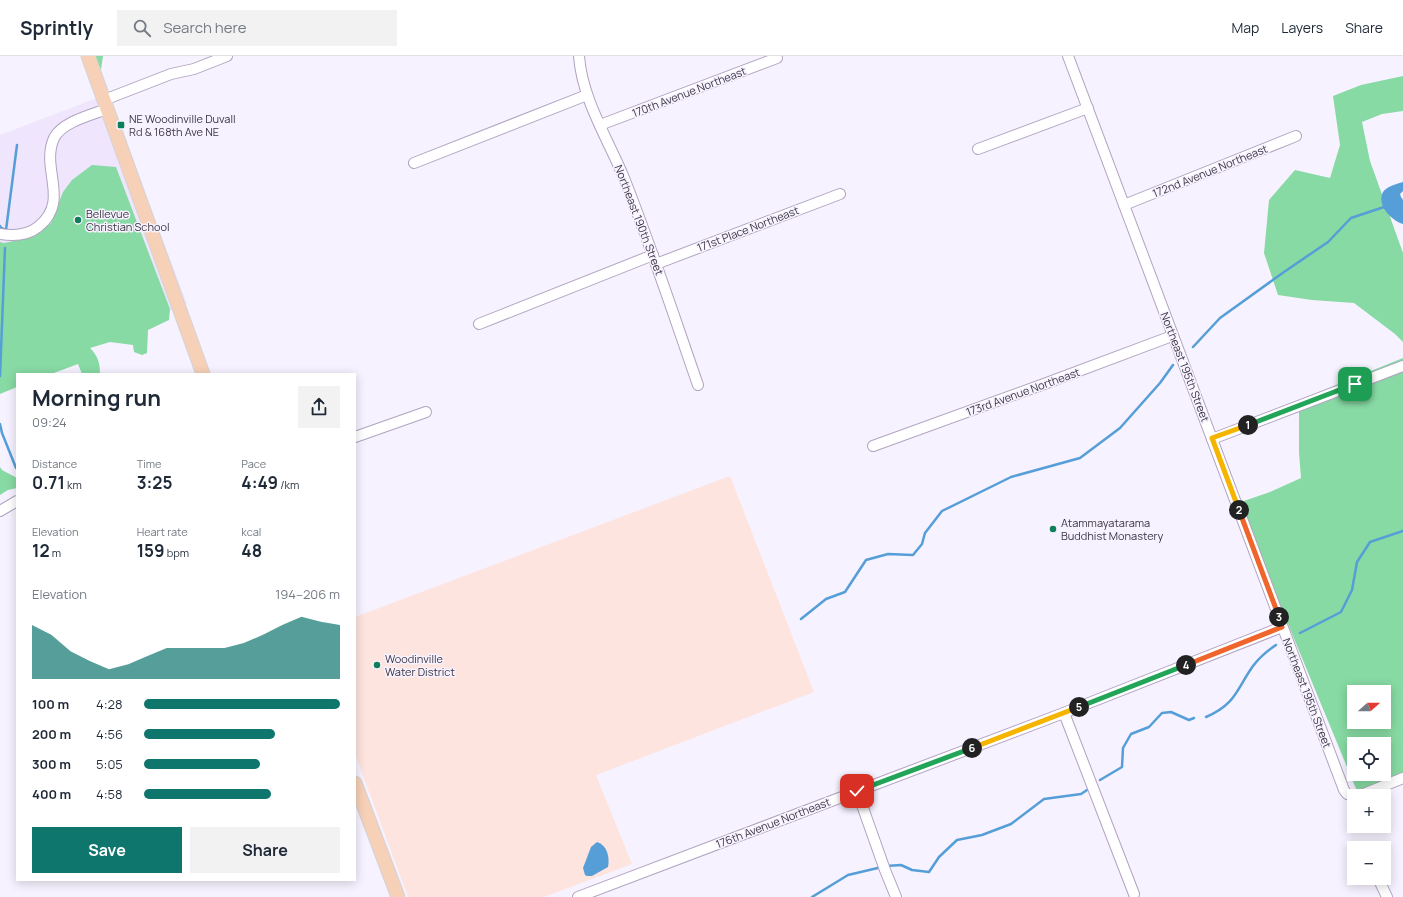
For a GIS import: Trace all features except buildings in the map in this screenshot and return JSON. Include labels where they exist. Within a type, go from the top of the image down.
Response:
[{"type":"main road","points":[[88,56],[203,373]]},
{"type":"main road","points":[[356,786],[398,897]]},
{"type":"street","points":[[0,234],[19,234],[28,232],[45,221],[52,209],[55,197],[50,161],[51,149],[54,138],[60,130],[68,124],[105,105],[171,74],[194,69],[227,56]]},
{"type":"street","name":"Northeast 190th Street","points":[[578,56],[587,95],[614,155],[655,260],[698,385]]},
{"type":"street","name":"Northeast 195th Street","points":[[1068,56],[1282,627],[1344,790],[1347,793]]},
{"type":"street","name":"170th Avenue Northeast","points":[[600,125],[777,58]]},
{"type":"street","points":[[414,162],[587,95]]},
{"type":"street","points":[[978,150],[1088,108]]},
{"type":"street","name":"172nd Avenue Northeast","points":[[1124,205],[1296,136]]},
{"type":"street","name":"171st Place Northeast","points":[[479,324],[840,194]]},
{"type":"street","name":"173rd Avenue Northeast","points":[[873,446],[1037,387],[1172,336]]},
{"type":"street","points":[[1212,438],[1403,366]]},
{"type":"street","points":[[356,437],[426,412]]},
{"type":"street","points":[[0,511],[16,502]]},
{"type":"street","name":"176th Avenue Northeast","points":[[578,897],[1064,713],[1282,627]]},
{"type":"street","points":[[1064,713],[1134,894]]},
{"type":"street","points":[[1376,789],[1403,778]]},
{"type":"street","points":[[857,791],[896,897]]},
{"type":"street","points":[[1381,885],[1387,897]]},
{"type":"shaded area","name":"Bellevue Christian School","points":[[108,94],[187,304],[0,376],[0,135]]},
{"type":"shaded area","points":[[730,476],[814,692],[596,775],[632,864],[544,897],[408,897],[356,757],[356,617]]},
{"type":"green space","points":[[93,56],[103,56],[100,76]]},
{"type":"green space","points":[[1403,76],[1403,111],[1382,114],[1362,122],[1370,161],[1403,253],[1403,342],[1395,334],[1354,303],[1312,300],[1278,295],[1264,253],[1269,200],[1295,170],[1330,178],[1340,145],[1333,96],[1361,85]]},
{"type":"green space","name":"Bellevue Christian School","points":[[92,165],[116,167],[170,309],[169,320],[148,330],[147,353],[142,355],[134,352],[133,345],[110,342],[90,348],[98,360],[100,373],[82,373],[78,364],[54,373],[16,373],[16,387],[0,394],[0,242],[4,243],[33,237],[51,223],[63,192],[72,180]]},
{"type":"green space","points":[[1403,358],[1403,778],[1376,789],[1356,789],[1353,781],[1391,781],[1391,737],[1347,737],[1347,767],[1238,503],[1270,492],[1301,478],[1299,453],[1299,400]]},
{"type":"green space","points":[[0,467],[2,470],[16,477],[16,488],[8,490],[0,495]]},
{"type":"water","points":[[1403,182],[1403,191],[1400,194],[1403,200],[1403,224],[1394,220],[1386,212],[1383,207],[1381,197],[1387,188]]},
{"type":"water","points":[[597,842],[603,846],[607,852],[609,859],[608,867],[592,876],[587,876],[585,875],[583,868],[591,847]]},
{"type":"waterway","points":[[0,226],[6,230],[17,145]]},
{"type":"waterway","points":[[1193,347],[1220,318],[1328,242],[1351,218],[1384,207]]},
{"type":"waterway","points":[[0,376],[5,248]]},
{"type":"waterway","points":[[801,619],[826,599],[845,592],[866,560],[888,554],[913,555],[922,544],[925,533],[942,511],[1011,477],[1080,458],[1120,428],[1160,383],[1173,365]]},
{"type":"waterway","points":[[0,424],[16,468]]},
{"type":"waterway","points":[[1300,633],[1341,612],[1352,590],[1357,562],[1370,542],[1403,531]]},
{"type":"waterway","points":[[1206,717],[1224,707],[1230,701],[1255,663],[1276,645]]},
{"type":"waterway","points":[[1100,780],[1122,767],[1123,748],[1131,734],[1149,727],[1162,713],[1171,712],[1189,720],[1194,718]]},
{"type":"waterway","points":[[886,866],[901,865],[912,870],[929,872],[939,857],[957,840],[982,835],[1011,824],[1044,799],[1081,794],[1087,790]]},
{"type":"waterway","points":[[812,897],[848,875],[882,867]]},
{"type":"place","name":"NE Woodinville Duvall Rd & 168th Ave NE","points":[[121,125]]},
{"type":"place","name":"Bellevue Christian School","points":[[78,220]]},
{"type":"place","name":"Atammayatarama Buddhist Monastery","points":[[1053,529]]},
{"type":"place","name":"Woodinville Water District","points":[[377,665]]},
{"type":"route","points":[[857,791],[1060,714],[1282,627],[1212,438],[1355,384]]}]
